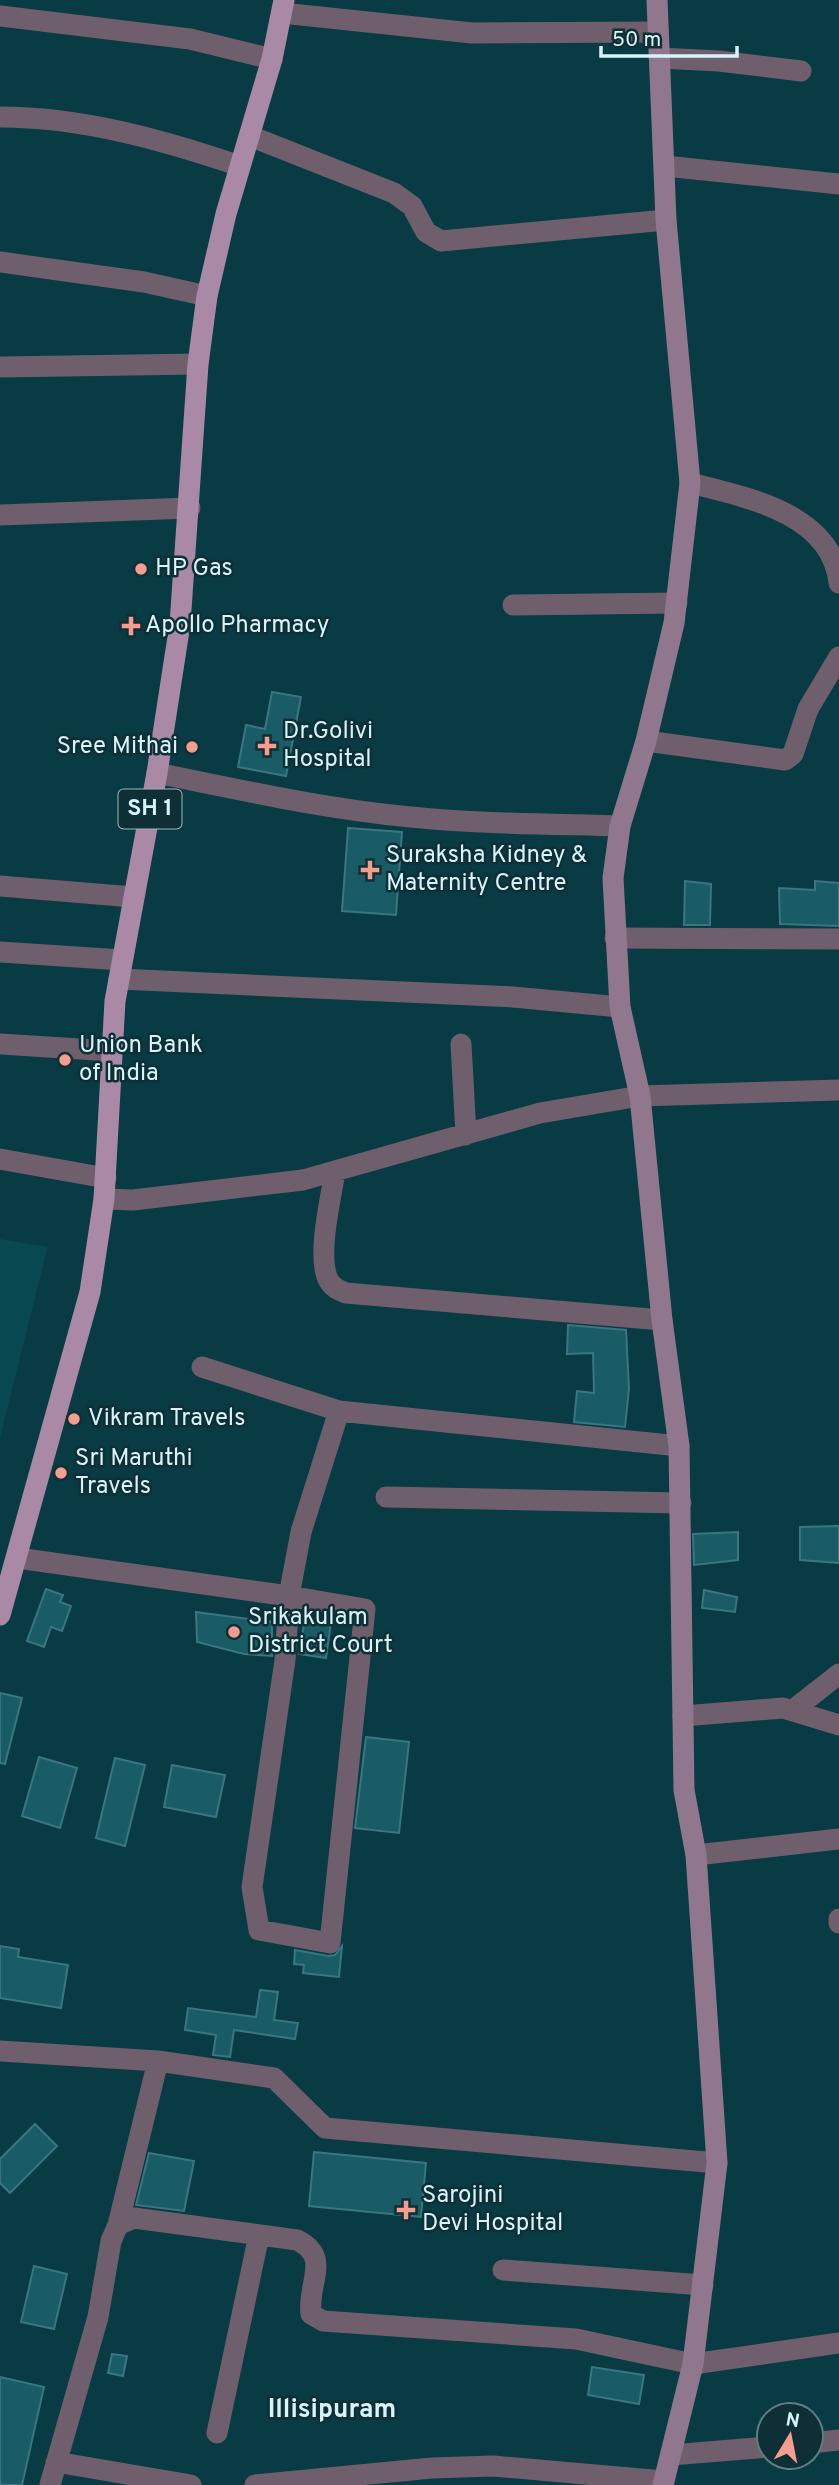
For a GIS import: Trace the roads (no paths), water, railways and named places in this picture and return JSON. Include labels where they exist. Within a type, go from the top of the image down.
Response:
[{"type":"main road","name":"SH 1","points":[[0,1615],[90,1292],[105,1188],[112,1051],[120,970],[157,773],[180,624],[198,364],[207,296],[214,258],[272,59],[283,6]]},
{"type":"street","points":[[255,2485],[290,2480],[493,2466],[663,2483],[693,2364],[717,2163],[696,1856],[684,1790],[679,1446],[662,1320],[640,1096],[620,1007],[613,878],[620,825],[646,741],[677,603],[690,483],[666,220],[657,0]]},
{"type":"street","points":[[283,6],[472,33],[657,32]]},
{"type":"street","points":[[0,16],[190,39],[272,59]]},
{"type":"street","points":[[659,58],[719,61],[801,71]]},
{"type":"street","points":[[0,117],[38,117],[77,122],[240,166]]},
{"type":"street","points":[[250,136],[394,193],[412,206],[426,232],[441,241],[666,220]]},
{"type":"street","points":[[665,166],[839,184]]},
{"type":"street","points":[[0,261],[96,274],[207,296]]},
{"type":"street","points":[[0,367],[198,364]]},
{"type":"street","points":[[690,483],[754,499],[786,513],[824,545],[839,576]]},
{"type":"street","points":[[0,515],[190,508]]},
{"type":"street","points":[[513,605],[677,603]]},
{"type":"street","points":[[646,741],[785,760],[793,754],[808,709],[839,657]]},
{"type":"street","points":[[157,773],[312,804],[410,817],[488,823],[620,825]]},
{"type":"street","points":[[0,886],[133,897]]},
{"type":"street","points":[[615,938],[839,939]]},
{"type":"street","points":[[0,952],[120,970],[620,1007]]},
{"type":"street","points":[[0,1044],[112,1051]]},
{"type":"street","points":[[461,1044],[466,1135]]},
{"type":"street","points":[[0,1159],[105,1188],[133,1200],[303,1180],[540,1113],[640,1096],[839,1090]]},
{"type":"street","points":[[335,1172],[326,1236],[325,1273],[336,1289],[346,1293],[662,1320]]},
{"type":"street","points":[[202,1367],[339,1411],[679,1446]]},
{"type":"street","points":[[16,1558],[289,1596],[365,1609],[330,1943],[259,1930],[252,1887],[285,1660],[289,1596],[301,1532],[339,1411]]},
{"type":"street","points":[[386,1497],[681,1503]]},
{"type":"street","points":[[793,1710],[839,1674]]},
{"type":"street","points":[[683,1717],[768,1708],[793,1710],[839,1725]]},
{"type":"street","points":[[696,1856],[839,1839]]},
{"type":"street","points":[[0,2051],[158,2062],[274,2078],[326,2128],[717,2163]]},
{"type":"street","points":[[50,2485],[98,2316],[111,2241],[118,2225],[158,2062]]},
{"type":"street","points":[[118,2225],[134,2218],[297,2240],[311,2247],[317,2259],[310,2307],[312,2314],[323,2320],[576,2339],[693,2364],[839,2343]]},
{"type":"street","points":[[217,2433],[259,2235]]},
{"type":"street","points":[[503,2270],[703,2285]]},
{"type":"street","points":[[671,2455],[755,2448]]},
{"type":"street","points":[[56,2462],[191,2485]]},
{"type":"place","name":"HP Gas","points":[[141,569]]},
{"type":"place","name":"Apollo Pharmacy","points":[[131,626]]},
{"type":"place","name":"Dr.Golivi Hospital","points":[[267,746]]},
{"type":"place","name":"Sree Mithai","points":[[192,747]]},
{"type":"place","name":"Suraksha Kidney & Maternity Centre","points":[[370,870]]},
{"type":"place","name":"Union Bank of India","points":[[65,1060]]},
{"type":"place","name":"Vikram Travels","points":[[74,1419]]},
{"type":"place","name":"Sri Maruthi Travels","points":[[61,1473]]},
{"type":"place","name":"Srikakulam District Court","points":[[234,1632]]},
{"type":"place","name":"Sarojini Devi Hospital","points":[[406,2210]]},
{"type":"district","name":"Illisipuram","points":[[332,2410]]}]
